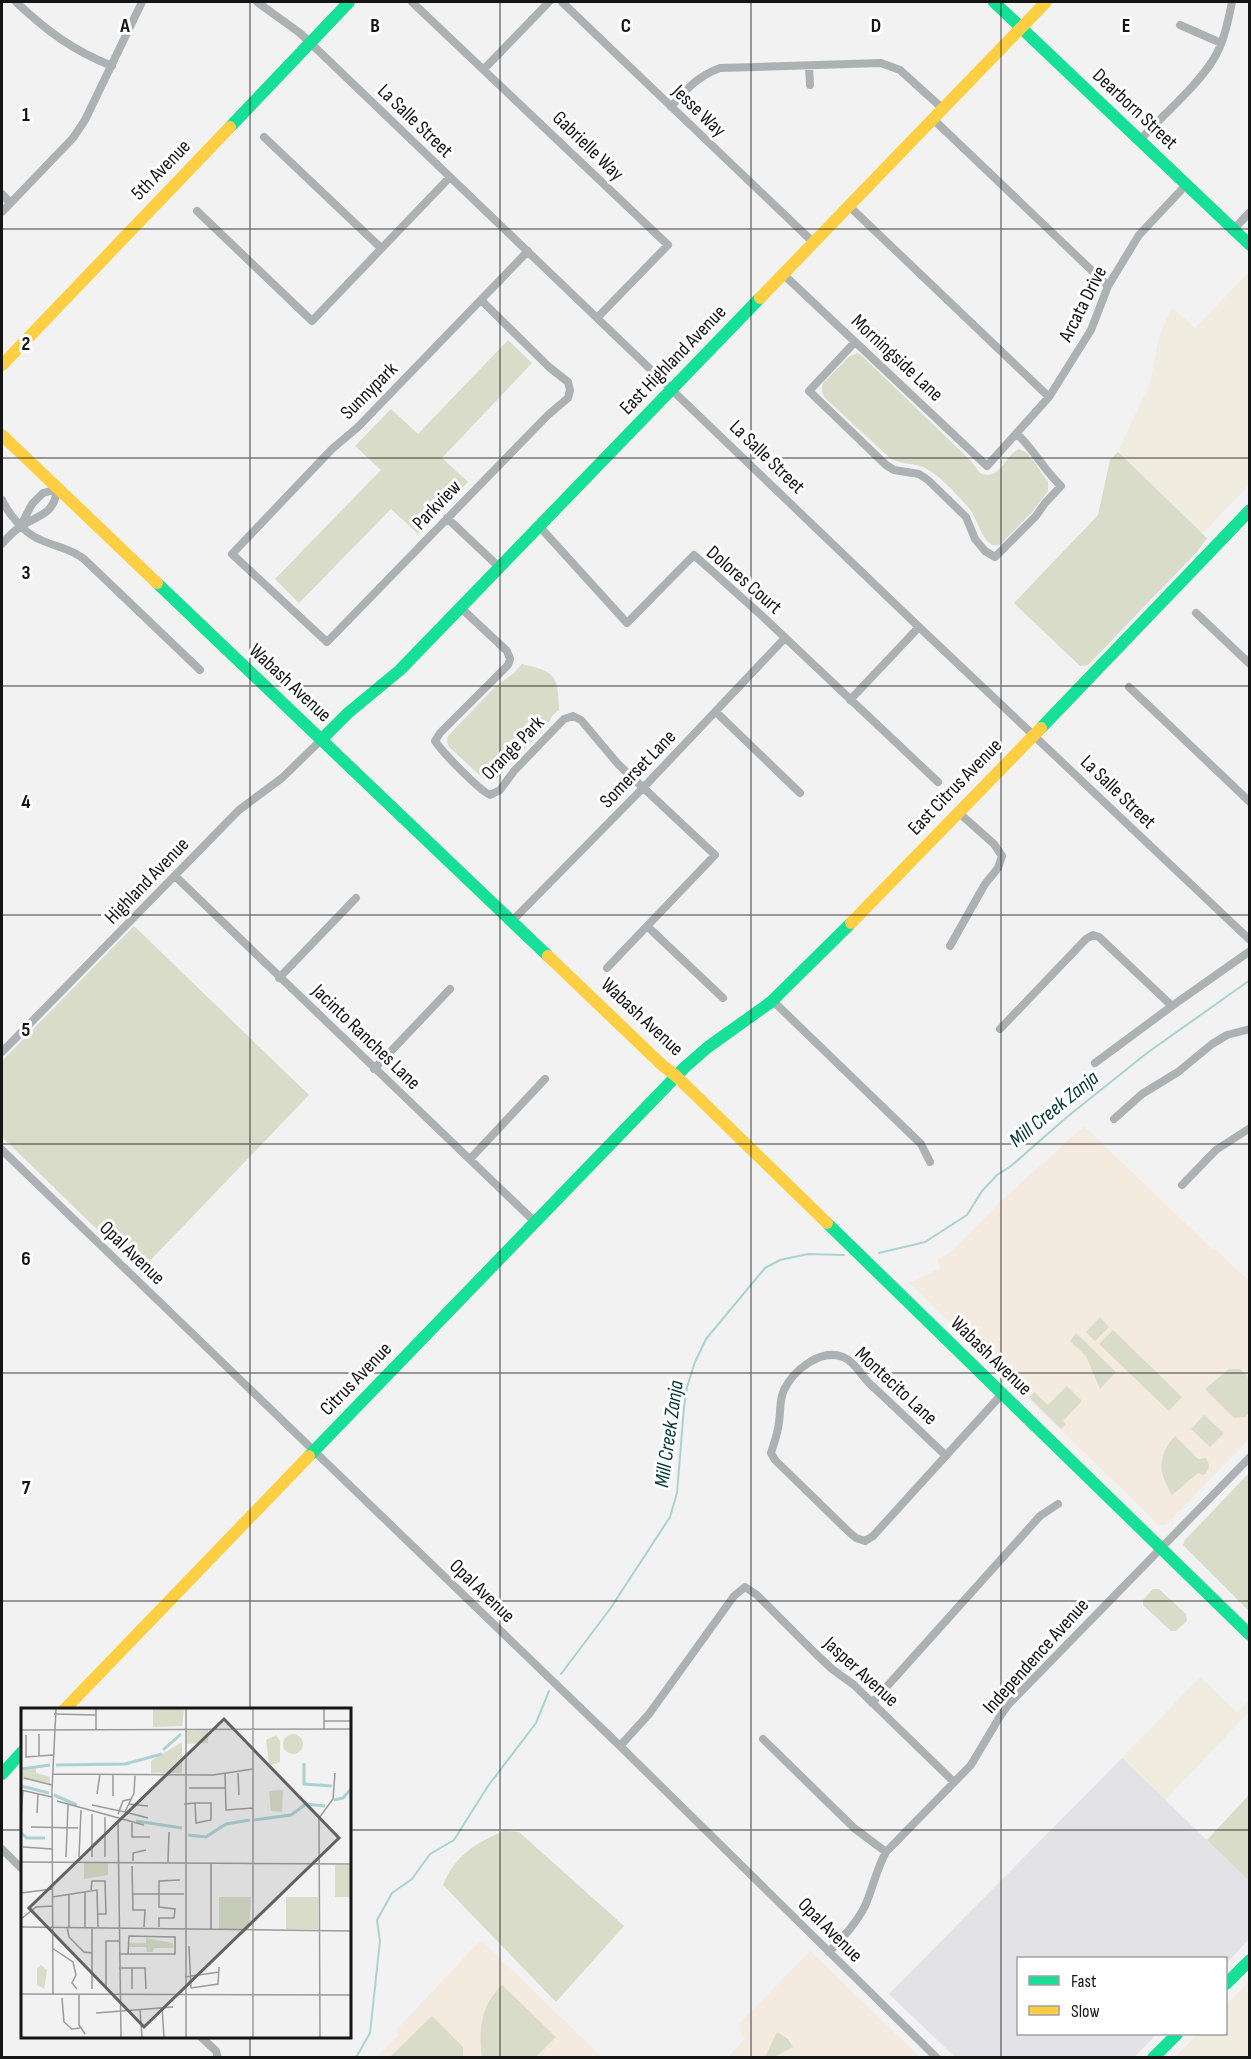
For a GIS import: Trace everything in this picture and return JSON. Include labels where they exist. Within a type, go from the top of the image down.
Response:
[{"type":"street","points":[[16,2],[54,35],[75,49],[112,66]]},
{"type":"street","points":[[2,212],[73,138],[94,105],[142,2]]},
{"type":"street","name":"La Salle Street","points":[[257,2],[284,20],[310,42],[919,627],[1250,940]]},
{"type":"street","name":"5th Avenue","points":[[2,366],[349,2]]},
{"type":"street","name":"Gabrielle Way","points":[[412,2],[668,245],[597,318]]},
{"type":"street","points":[[484,69],[549,2]]},
{"type":"street","name":"Jesse Way","points":[[562,2],[814,243]]},
{"type":"street","name":"Dearborn Street","points":[[994,2],[1250,245]]},
{"type":"street","name":"East Highland Avenue","points":[[321,740],[348,713],[400,670],[461,608],[1046,2]]},
{"type":"street","points":[[1140,140],[1214,59],[1221,43],[1232,2]]},
{"type":"street","points":[[1180,25],[1221,43]]},
{"type":"street","points":[[671,107],[692,83],[706,73],[720,68],[881,63],[891,66],[913,80],[942,108]]},
{"type":"street","points":[[809,66],[810,85]]},
{"type":"street","points":[[933,118],[1108,286]]},
{"type":"street","points":[[264,137],[381,248]]},
{"type":"street","points":[[196,211],[312,321],[450,177]]},
{"type":"street","name":"Arcata Drive","points":[[987,466],[1049,398],[1091,330],[1108,286],[1140,235],[1186,185]]},
{"type":"street","points":[[2,195],[10,203]]},
{"type":"street","points":[[849,206],[1049,398]]},
{"type":"street","points":[[1234,230],[1250,212]]},
{"type":"street","name":"Sunnypark","points":[[327,642],[232,554],[332,449],[358,427],[528,251]]},
{"type":"street","name":"Morningside Lane","points":[[783,274],[987,466]]},
{"type":"street","name":"Parkview","points":[[327,642],[548,415],[568,398],[570,390],[568,382],[549,367],[481,300]]},
{"type":"street","points":[[855,342],[809,391],[886,465],[894,470],[919,474],[928,480],[966,517],[975,539],[985,551],[995,557],[1036,516],[1061,486],[1050,475],[1030,446],[1017,434]]},
{"type":"street","name":"Wabash Avenue","points":[[2,435],[676,1076],[1250,1635]]},
{"type":"street","points":[[21,525],[43,515],[54,503],[58,489]]},
{"type":"street","points":[[2,544],[21,525],[32,504],[43,493],[58,489]]},
{"type":"street","points":[[2,500],[7,510],[34,537],[74,551],[84,559],[200,670]]},
{"type":"street","name":"East Citrus Avenue","points":[[676,1076],[705,1048],[745,1023],[773,1001],[1250,510]]},
{"type":"street","points":[[447,518],[499,567]]},
{"type":"street","name":"Dolores Court","points":[[539,526],[627,623],[694,555],[938,782]]},
{"type":"street","name":"Orange Park","points":[[461,608],[507,651],[510,659],[508,665],[440,733],[435,741],[481,790],[490,795],[500,790],[514,771],[564,719],[573,716],[581,720],[618,764],[643,788]]},
{"type":"street","points":[[1196,613],[1250,664]]},
{"type":"street","points":[[850,700],[919,627]]},
{"type":"street","name":"Somerset Lane","points":[[512,921],[643,788],[785,638]]},
{"type":"street","points":[[1129,687],[1250,802]]},
{"type":"street","points":[[716,712],[800,793]]},
{"type":"street","name":"Highland Avenue","points":[[2,1052],[239,810],[282,778],[321,740]]},
{"type":"street","points":[[607,968],[714,855],[643,788]]},
{"type":"street","points":[[950,946],[981,891],[998,868],[1002,856],[994,844],[958,812]]},
{"type":"street","name":"Jacinto Ranches Lane","points":[[175,876],[535,1222]]},
{"type":"street","points":[[279,978],[356,898]]},
{"type":"street","points":[[647,926],[723,998]]},
{"type":"street","points":[[1000,1029],[1086,939],[1093,935],[1172,1006]]},
{"type":"street","points":[[1095,1063],[1250,951]]},
{"type":"street","points":[[374,1069],[450,989]]},
{"type":"street","points":[[773,1001],[921,1144],[930,1162]]},
{"type":"street","points":[[1114,1119],[1142,1094],[1178,1072],[1212,1044],[1227,1035],[1250,1029]]},
{"type":"street","name":"Citrus Avenue","points":[[66,1708],[676,1076]]},
{"type":"street","points":[[470,1159],[545,1079]]},
{"type":"street","points":[[1182,1185],[1216,1150],[1250,1128]]},
{"type":"street","name":"Opal Avenue","points":[[2,1150],[620,1746],[937,2058]]},
{"type":"street","name":"Montecito Lane","points":[[946,1456],[846,1358],[832,1355],[821,1357],[797,1370],[784,1389],[779,1403],[777,1432],[771,1453],[775,1460],[850,1533],[856,1538],[865,1540],[873,1536],[946,1456],[1002,1394]]},
{"type":"street","name":"Independence Avenue","points":[[829,1952],[858,1920],[878,1866],[886,1852],[978,1756],[1008,1705],[1250,1457]]},
{"type":"street","points":[[872,1703],[1040,1516],[1058,1504]]},
{"type":"street","name":"Jasper Avenue","points":[[620,1746],[649,1714],[734,1596],[745,1587],[757,1595],[824,1661],[854,1685],[954,1782]]},
{"type":"street","points":[[763,1739],[854,1828],[886,1852]]},
{"type":"street","points":[[2,1774],[21,1753]]},
{"type":"street","points":[[2,1849],[21,1868]]},
{"type":"street","points":[[1227,1983],[1250,1960]]},
{"type":"street","points":[[1153,2058],[1176,2035]]},
{"type":"street","points":[[201,2038],[216,2051],[218,2058]]},
{"type":"shaded area","points":[[1249,272],[1249,485],[1202,534],[1118,452],[1150,383],[1159,337],[1172,307],[1195,328]]},
{"type":"shaded area","points":[[1084,1126],[1213,1250],[1215,1249],[1249,1281],[1249,1439],[1166,1525],[1159,1525],[909,1283],[941,1268],[937,1260],[953,1250],[1000,1202]]},
{"type":"shaded area","points":[[1200,1677],[1237,1713],[1249,1700],[1249,1712],[1165,1800],[1122,1758]]},
{"type":"shaded area","points":[[1122,1758],[1249,1881],[1249,1939],[1227,1963],[1227,1957],[1017,1957],[1017,2035],[1156,2035],[1134,2057],[955,2057],[889,1994]]},
{"type":"shaded area","points":[[481,1940],[602,2057],[376,2058],[399,2034],[396,2030]]},
{"type":"shaded area","points":[[810,1951],[920,2057],[727,2058],[745,2039],[741,2035],[740,2023]]},
{"type":"shaded area","points":[[1249,1981],[1249,2057],[1175,2057],[1197,2035],[1227,2035],[1227,2004]]},
{"type":"green space","points":[[508,340],[532,363],[442,458],[468,482],[418,534],[391,509],[299,603],[275,579],[381,470],[355,446],[391,409],[418,434]]},
{"type":"green space","points":[[857,353],[971,461],[980,473],[987,475],[997,471],[1019,449],[1032,458],[1048,481],[1048,491],[1033,511],[1001,544],[995,545],[986,539],[972,512],[941,479],[923,467],[891,459],[825,398],[822,390],[824,382],[850,356]]},
{"type":"green space","points":[[1118,452],[1207,538],[1197,552],[1088,665],[1080,666],[1014,603],[1098,515],[1110,460]]},
{"type":"green space","points":[[522,664],[542,670],[553,677],[558,689],[559,710],[552,716],[547,726],[495,780],[490,782],[449,747],[448,736],[495,687]]},
{"type":"green space","points":[[134,926],[309,1095],[142,1269],[138,1269],[2,1137],[2,1061]]},
{"type":"green space","points":[[1100,1317],[1109,1327],[1095,1341],[1086,1332]]},
{"type":"green space","points":[[1113,1330],[1182,1397],[1169,1411],[1099,1344]]},
{"type":"green space","points":[[1076,1333],[1116,1372],[1100,1389],[1086,1356],[1070,1341]]},
{"type":"green space","points":[[1229,1369],[1240,1369],[1249,1378],[1249,1413],[1245,1417],[1234,1418],[1205,1389]]},
{"type":"green space","points":[[1067,1386],[1082,1401],[1063,1421],[1066,1424],[1061,1429],[1029,1397],[1034,1392],[1048,1405]]},
{"type":"green space","points":[[1204,1415],[1224,1433],[1210,1447],[1191,1429]]},
{"type":"green space","points":[[1175,1436],[1198,1459],[1206,1458],[1209,1467],[1204,1475],[1198,1473],[1172,1495],[1164,1479],[1162,1457]]},
{"type":"green space","points":[[1249,1473],[1249,1611],[1183,1545],[1185,1540]]},
{"type":"green space","points":[[1153,1589],[1159,1589],[1186,1614],[1187,1621],[1176,1631],[1171,1631],[1143,1605],[1143,1600]]},
{"type":"green space","points":[[1249,1795],[1249,1881],[1207,1840]]},
{"type":"green space","points":[[504,1831],[519,1832],[624,1926],[556,2002],[443,1885],[460,1858],[484,1840]]},
{"type":"green space","points":[[502,1985],[556,2037],[536,2057],[482,2057],[480,2037],[485,2009]]},
{"type":"green space","points":[[432,2016],[463,2047],[463,2057],[390,2057]]},
{"type":"green space","points":[[777,2032],[788,2039],[793,2047],[774,2057],[765,2057]]},
{"type":"waterway","name":"Mill Creek Zanja","points":[[879,1253],[925,1242],[967,1215],[982,1191],[997,1175],[1011,1166],[1067,1117],[1147,1053],[1250,980]]},
{"type":"waterway","name":"Mill Creek Zanja","points":[[561,1674],[610,1609],[670,1517],[677,1493],[687,1387],[706,1339],[765,1268],[780,1260],[808,1254],[844,1255]]},
{"type":"waterway","name":"Mill Creek Zanja","points":[[353,2058],[357,2056],[370,2033],[380,1941],[377,1920],[392,1893],[412,1879],[430,1854],[454,1840],[488,1786],[536,1723],[549,1691]]},
{"type":"traffic: fast","points":[[230,127],[349,2]]},
{"type":"traffic: fast","points":[[994,2],[1250,245]]},
{"type":"traffic: fast","points":[[321,740],[348,713],[400,670],[760,298]]},
{"type":"traffic: fast","points":[[1041,728],[1250,510]]},
{"type":"traffic: fast","points":[[157,583],[548,956]]},
{"type":"traffic: fast","points":[[309,1456],[685,1067],[708,1047],[771,1002],[851,923]]},
{"type":"traffic: fast","points":[[827,1223],[1250,1635]]},
{"type":"traffic: fast","points":[[2,1774],[21,1753]]},
{"type":"traffic: fast","points":[[1227,1983],[1250,1960]]},
{"type":"traffic: fast","points":[[1153,2058],[1176,2035]]},
{"type":"traffic: slow","points":[[760,298],[1046,2]]},
{"type":"traffic: slow","points":[[2,365],[230,127]]},
{"type":"traffic: slow","points":[[2,435],[157,583]]},
{"type":"traffic: slow","points":[[851,923],[1041,728]]},
{"type":"traffic: slow","points":[[548,956],[676,1076],[827,1223]]},
{"type":"traffic: slow","points":[[66,1708],[309,1456]]}]
